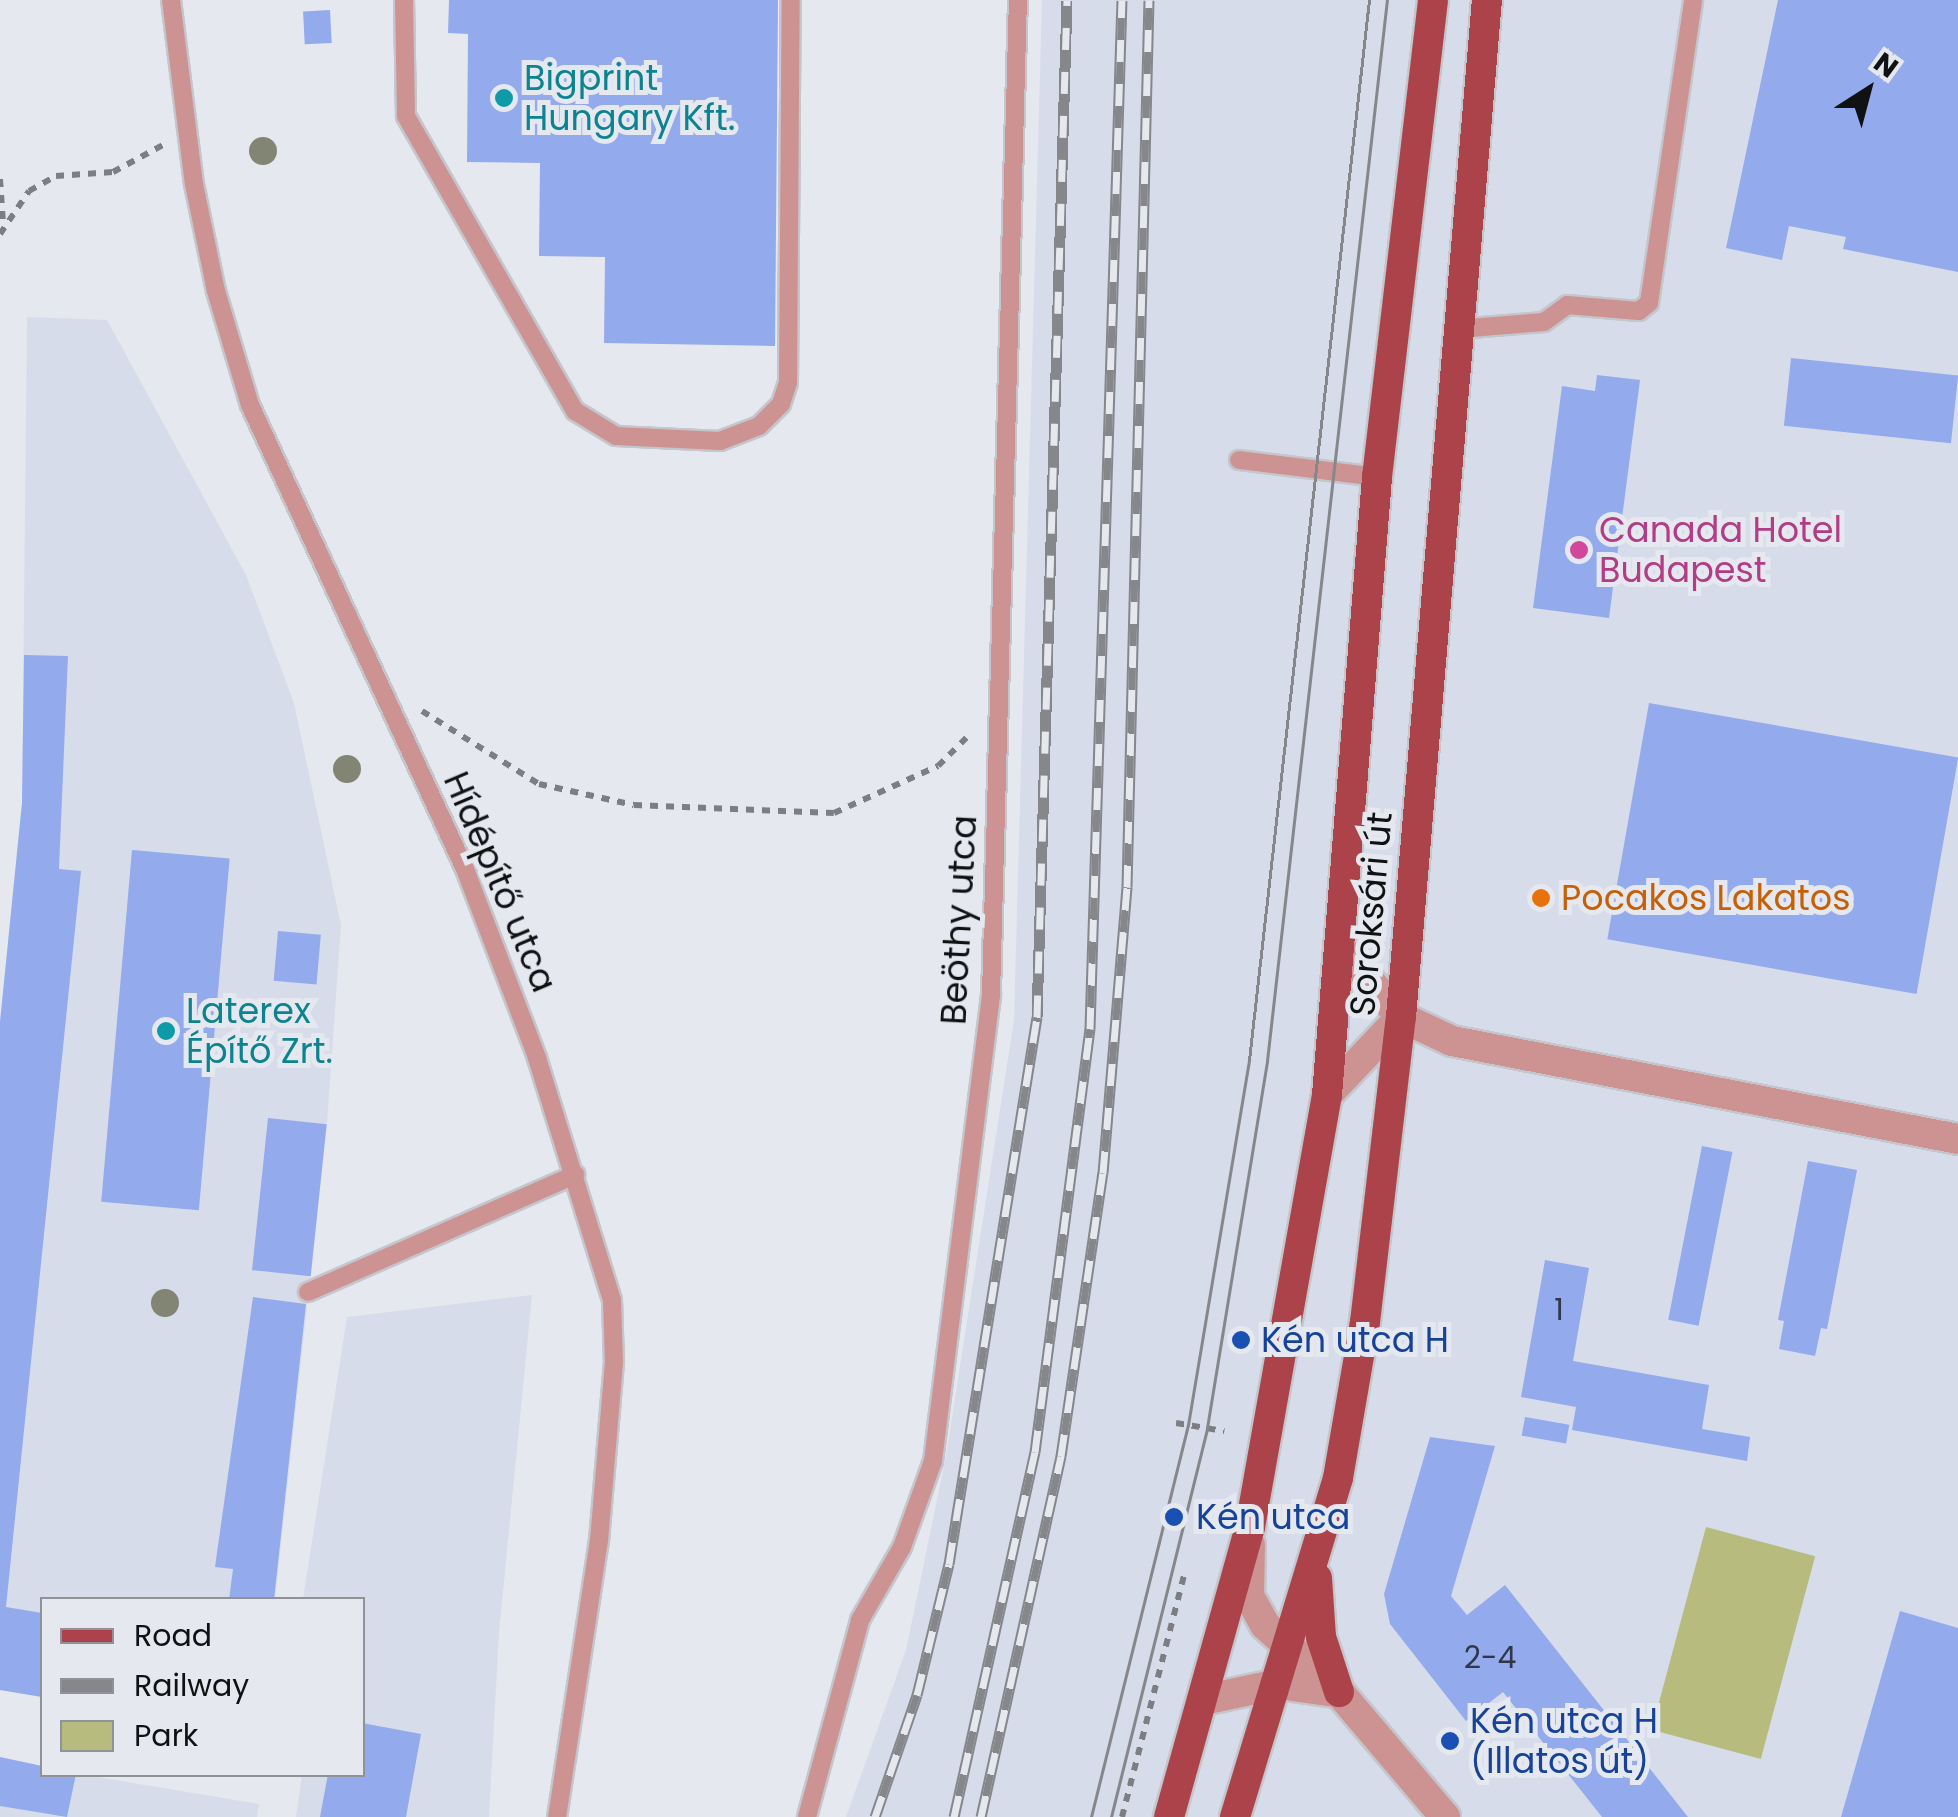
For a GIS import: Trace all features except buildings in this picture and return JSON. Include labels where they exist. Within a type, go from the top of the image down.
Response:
[{"type":"main road","name":"Soroksári út","points":[[1169,1817],[1250,1527],[1328,1096],[1378,477],[1433,0]]},
{"type":"main road","name":"Soroksári út","points":[[1235,1817],[1289,1652],[1338,1478],[1365,1322],[1401,1017],[1487,0]]},
{"type":"main road","points":[[1316,1557],[1321,1638],[1339,1692]]},
{"type":"street","points":[[1342,950],[1401,1017],[1452,1042],[1958,1139]]},
{"type":"street","points":[[1328,1096],[1401,1017]]},
{"type":"street","points":[[1250,1527],[1248,1596],[1289,1652],[1339,1692],[1445,1817]]},
{"type":"street","points":[[1203,1700],[1278,1684],[1339,1692]]},
{"type":"lane","name":"Hídépítő utca","points":[[171,0],[216,291],[250,405],[320,568],[379,682],[465,870],[575,1175],[612,1300],[614,1362],[599,1540],[557,1817]]},
{"type":"lane","points":[[404,0],[406,116],[575,411],[616,436],[720,441],[759,426],[781,404],[788,382],[792,0]]},
{"type":"lane","name":"Beöthy utca","points":[[807,1817],[860,1620],[902,1547],[933,1461],[991,995],[1018,0]]},
{"type":"lane","points":[[1458,329],[1544,322],[1567,305],[1639,311],[1649,303],[1693,0]]},
{"type":"lane","points":[[1239,460],[1378,477]]},
{"type":"lane","points":[[308,1292],[575,1175]]},
{"type":"path","points":[[3,224],[29,191],[56,176],[113,172],[159,152],[184,101]]},
{"type":"path","points":[[0,180],[0,234]]},
{"type":"path","points":[[379,682],[539,784],[634,805],[834,814],[938,766],[975,728]]},
{"type":"path","points":[[1176,1423],[1224,1430]]},
{"type":"path","points":[[1122,1817],[1186,1570]]},
{"type":"shaded area","points":[[1042,0],[1958,0],[1958,1817],[846,1817],[906,1650],[946,1456],[1014,1020]]},
{"type":"shaded area","points":[[27,317],[107,320],[246,575],[294,703],[341,925],[327,1124],[275,1597],[40,1597],[40,1697],[0,1690],[0,1022],[22,803]]},
{"type":"shaded area","points":[[532,1295],[499,1633],[489,1817],[296,1817],[302,1777],[365,1777],[365,1597],[303,1597],[347,1317]]},
{"type":"shaded area","points":[[0,1757],[40,1766],[40,1777],[97,1777],[259,1804],[257,1817],[0,1817]]},
{"type":"green space","points":[[1706,1527],[1815,1556],[1761,1759],[1652,1730]]},
{"type":"tram line","points":[[1091,1817],[1188,1425],[1249,1060],[1369,0]]},
{"type":"tram line","points":[[1111,1817],[1207,1428],[1267,1061],[1387,0]]},
{"type":"railway","points":[[875,1817],[917,1695],[949,1564],[1037,1017],[1067,0]]},
{"type":"railway","points":[[954,1817],[1035,1452],[1090,1029],[1122,0]]},
{"type":"railway","points":[[981,1817],[1061,1456],[1103,1173],[1127,887],[1149,0]]},
{"type":"place","name":"Bigprint Hungary Kft.","points":[[504,98]]},
{"type":"place","name":"Canada Hotel Budapest","points":[[1579,550]]},
{"type":"place","name":"Pocakos Lakatos","points":[[1541,898]]},
{"type":"place","name":"Laterex Építő Zrt.","points":[[166,1031]]},
{"type":"place","name":"Kén utca H","points":[[1241,1340]]},
{"type":"place","name":"Kén utca","points":[[1174,1517]]},
{"type":"place","name":"Kén utca H (Illatos út)","points":[[1450,1741]]}]
